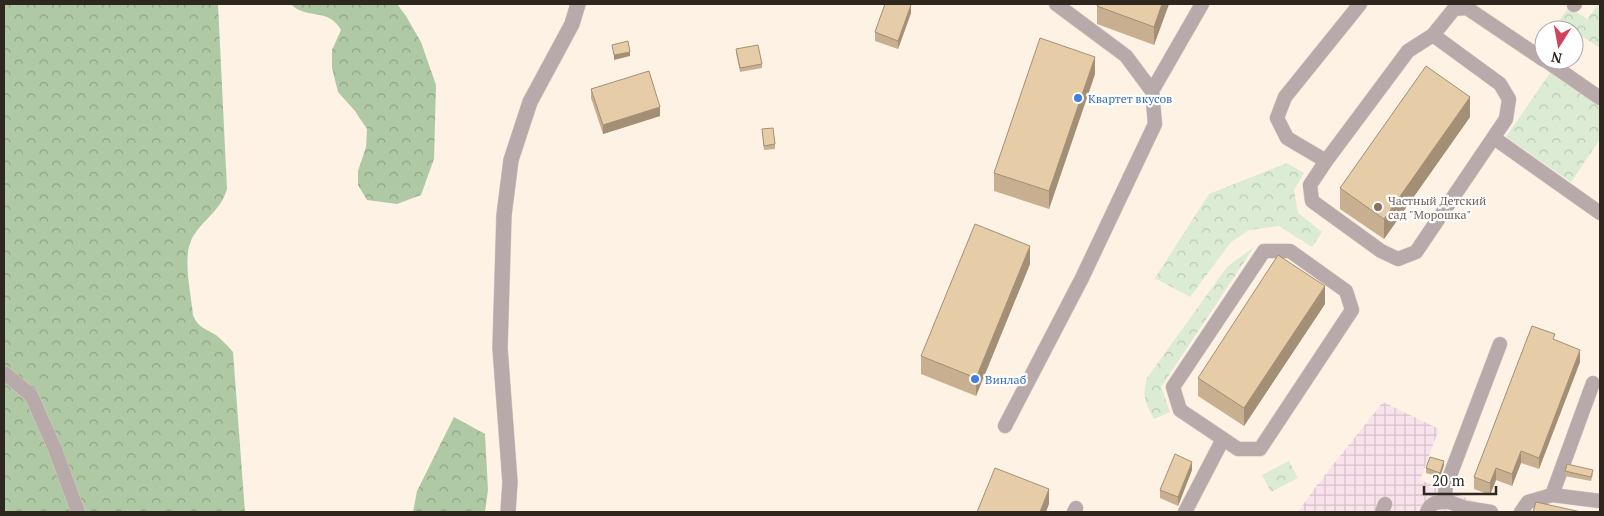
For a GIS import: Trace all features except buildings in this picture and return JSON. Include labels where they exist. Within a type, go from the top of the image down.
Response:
[{"type":"street","points":[[508,512],[510,482],[500,348],[504,215],[511,160],[530,102],[572,24],[578,4]]},
{"type":"lane","points":[[1005,426],[1082,278],[1155,124],[1152,91],[1126,56],[1056,4]]},
{"type":"lane","points":[[1152,91],[1202,4]]},
{"type":"lane","points":[[1326,160],[1287,138],[1278,118],[1285,97],[1360,4]]},
{"type":"lane","points":[[1433,35],[1500,84],[1509,99],[1506,119],[1416,252],[1398,259],[1381,251],[1312,201],[1310,185],[1326,160],[1408,51],[1433,35],[1454,10],[1467,8],[1534,53]]},
{"type":"lane","points":[[1559,70],[1600,98]]},
{"type":"lane","points":[[1494,138],[1600,213]]},
{"type":"lane","points":[[1264,251],[1290,251],[1346,291],[1352,310],[1260,449],[1238,449],[1223,439],[1180,410],[1173,387],[1264,251]]},
{"type":"lane","points":[[1449,502],[1445,494],[1446,486],[1500,344]]},
{"type":"lane","points":[[4,373],[31,395],[56,449],[78,512]]},
{"type":"lane","points":[[1552,495],[1593,383]]},
{"type":"lane","points":[[1186,512],[1223,439]]},
{"type":"lane","points":[[1521,512],[1528,502],[1552,495],[1600,501]]},
{"type":"lane","points":[[1426,512],[1433,503],[1449,502],[1466,508],[1491,512]]},
{"type":"shaded area","points":[[1383,402],[1439,429],[1420,480],[1490,507],[1489,512],[1298,512]]},
{"type":"green space","points":[[4,4],[218,4],[227,189],[221,203],[194,235],[190,243],[187,262],[195,319],[202,327],[216,335],[233,352],[245,512],[4,512]]},
{"type":"green space","points":[[291,4],[397,4],[406,16],[421,42],[436,85],[434,159],[421,195],[397,204],[367,200],[358,185],[358,171],[366,147],[367,129],[355,111],[338,92],[332,68],[332,50],[341,30],[330,18],[303,12]]},
{"type":"green space","points":[[1600,4],[1600,48],[1584,37],[1584,20],[1560,20],[1569,7],[1587,19]]},
{"type":"green space","points":[[1550,73],[1600,107],[1600,139],[1571,182],[1506,137]]},
{"type":"green space","points":[[1287,163],[1304,173],[1294,190],[1298,213],[1322,232],[1312,247],[1279,226],[1249,230],[1231,242],[1190,297],[1155,278],[1209,194]]},
{"type":"green space","points":[[1254,247],[1161,387],[1170,412],[1154,419],[1145,399],[1147,378],[1227,267]]},
{"type":"green space","points":[[454,417],[485,434],[488,490],[485,512],[413,512],[417,491]]},
{"type":"green space","points":[[1289,461],[1298,478],[1271,492],[1262,475]]},
{"type":"place","name":"Квартет вкусов","points":[[1078,98]]},
{"type":"place","name":"Частный Детский сад \"Морошка\"","points":[[1378,207]]},
{"type":"place","name":"Винлаб","points":[[975,379]]}]
